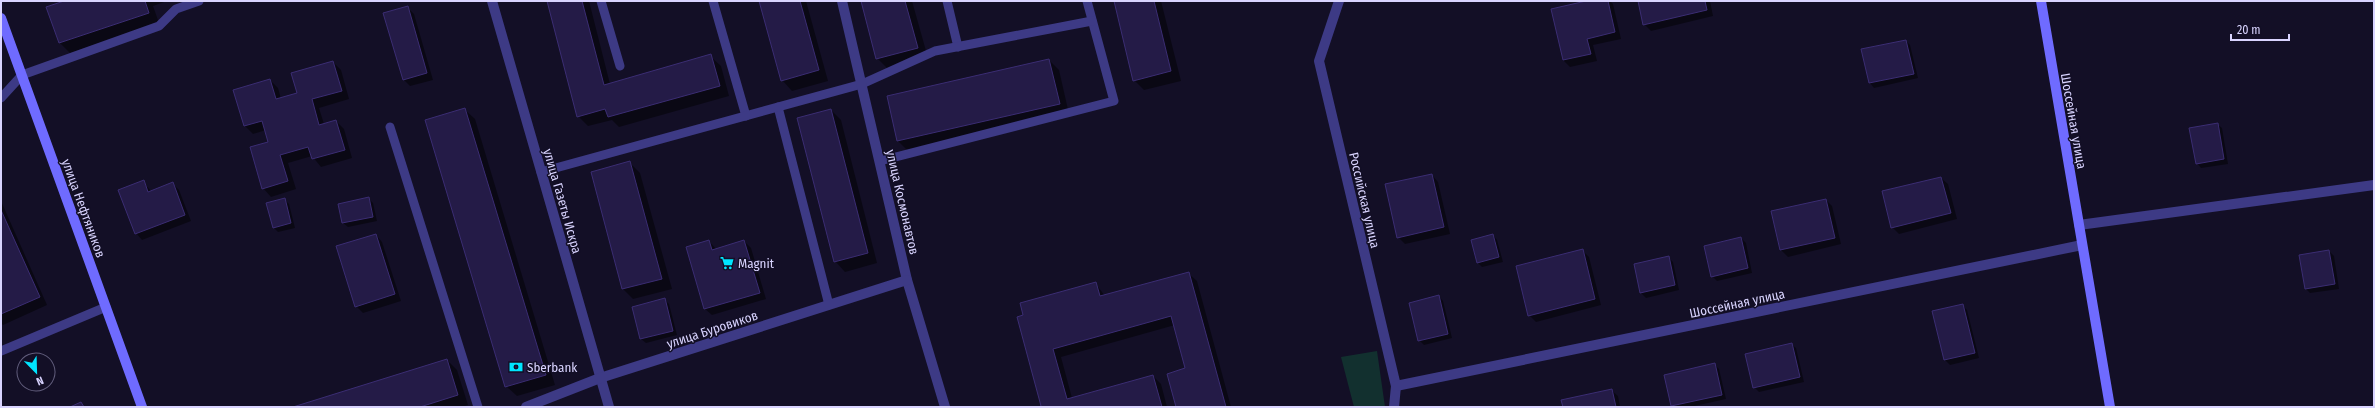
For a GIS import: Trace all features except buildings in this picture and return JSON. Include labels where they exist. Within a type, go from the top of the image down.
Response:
[{"type":"street","name":"улица Газеты Искра","points":[[492,1],[609,407]]},
{"type":"street","name":"улица Космонавтов","points":[[842,1],[907,280],[945,407]]},
{"type":"street","name":"Российская улица","points":[[1339,1],[1319,61],[1396,386],[1394,407]]},
{"type":"street","name":"Шоссейная улица","points":[[2041,1],[2110,407]]},
{"type":"street","name":"улица Нефтяников","points":[[1,18],[142,407]]},
{"type":"street","points":[[2078,225],[2374,185]]},
{"type":"street","name":"Шоссейная улица","points":[[1396,386],[2082,246]]},
{"type":"street","name":"улица Буровиков","points":[[526,407],[600,378],[907,280]]},
{"type":"lane","points":[[1,98],[22,76],[159,26],[176,9],[199,1]]},
{"type":"lane","points":[[602,1],[620,66]]},
{"type":"lane","points":[[713,1],[746,116]]},
{"type":"lane","points":[[947,1],[958,47]]},
{"type":"lane","points":[[880,161],[1114,101],[1087,1]]},
{"type":"lane","points":[[541,172],[862,84],[935,51],[1092,22]]},
{"type":"lane","points":[[778,107],[829,305]]},
{"type":"lane","points":[[390,127],[478,407]]},
{"type":"lane","points":[[1,352],[106,307]]},
{"type":"green space","points":[[1377,351],[1385,407],[1354,407],[1341,357]]},
{"type":"place","name":"Magnit","points":[[727,263]]},
{"type":"place","name":"Sberbank","points":[[516,367]]}]
